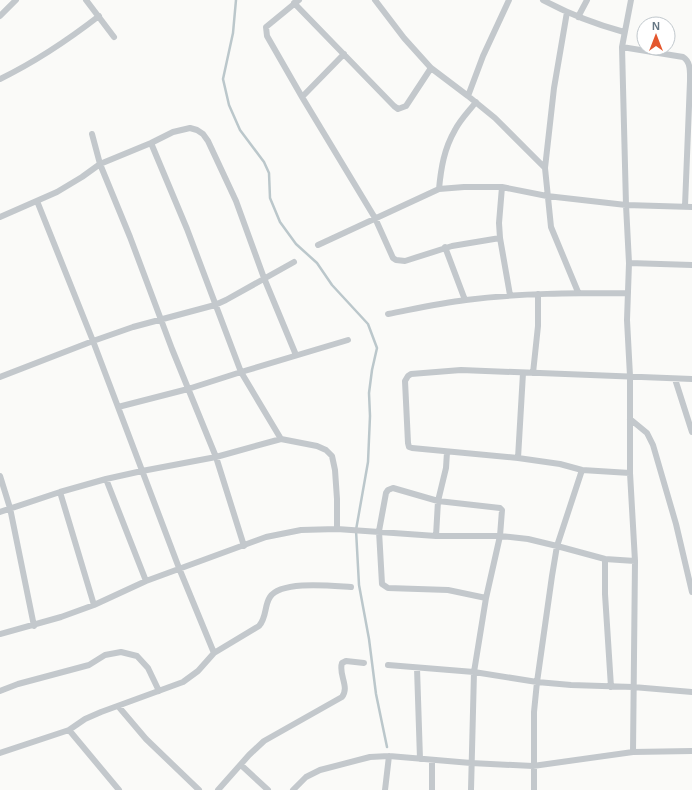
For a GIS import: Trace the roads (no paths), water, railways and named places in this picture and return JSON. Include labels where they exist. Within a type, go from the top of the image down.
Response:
[{"type":"street","points":[[0,16],[16,0]]},
{"type":"street","points":[[375,0],[404,38],[431,68],[476,102],[512,134],[544,168]]},
{"type":"street","points":[[468,96],[483,56],[509,0]]},
{"type":"street","points":[[543,0],[593,23],[624,32]]},
{"type":"street","points":[[578,17],[587,0]]},
{"type":"street","points":[[631,0],[622,47],[629,263],[627,320],[630,376],[630,473],[635,625],[633,752]]},
{"type":"street","points":[[88,1],[114,37]]},
{"type":"street","points":[[431,68],[406,106],[398,109],[344,54],[297,2],[266,27],[265,31],[302,97],[375,218],[393,258],[396,260],[405,261],[445,247],[500,238]]},
{"type":"street","points":[[567,12],[554,88],[544,168],[551,227],[578,292]]},
{"type":"street","points":[[0,79],[28,64],[76,33],[99,16]]},
{"type":"street","points":[[622,47],[683,57],[689,64],[691,81],[685,206]]},
{"type":"street","points":[[302,97],[344,54]]},
{"type":"street","points":[[439,189],[441,168],[447,147],[456,128],[476,102]]},
{"type":"street","points":[[0,217],[37,201],[74,182],[100,164],[151,143],[173,132],[190,128],[197,130],[203,134],[208,141],[236,201],[264,278],[296,355]]},
{"type":"street","points":[[92,134],[100,164],[216,457],[244,546]]},
{"type":"street","points":[[151,143],[187,229],[241,372],[281,439]]},
{"type":"street","points":[[318,245],[439,189],[464,187],[502,187],[547,196],[626,205],[692,207]]},
{"type":"street","points":[[502,187],[499,222],[500,238],[510,295]]},
{"type":"street","points":[[37,201],[93,341],[179,568],[214,653]]},
{"type":"street","points":[[445,247],[465,300]]},
{"type":"street","points":[[0,377],[133,327],[215,305],[294,262]]},
{"type":"street","points":[[629,263],[692,265]]},
{"type":"street","points":[[388,314],[465,300],[510,295],[578,292],[628,293]]},
{"type":"street","points":[[534,373],[538,326],[538,294]]},
{"type":"street","points":[[118,407],[188,389],[348,340]]},
{"type":"street","points":[[630,473],[582,470],[560,464],[518,458],[409,447],[405,385],[408,376],[411,374],[461,370],[692,379]]},
{"type":"street","points":[[518,458],[523,373]]},
{"type":"street","points":[[675,379],[692,432]]},
{"type":"street","points":[[630,419],[647,433],[653,445],[676,524],[690,577],[692,592]]},
{"type":"street","points":[[0,512],[60,492],[106,479],[216,457],[281,439],[317,446],[326,450],[332,456],[337,499],[337,528]]},
{"type":"street","points":[[436,536],[438,501],[446,468],[447,452]]},
{"type":"street","points":[[534,790],[534,712],[547,605],[557,546],[582,470]]},
{"type":"street","points":[[0,476],[10,508],[34,626]]},
{"type":"street","points":[[106,479],[146,581]]},
{"type":"street","points":[[471,790],[474,672],[486,598],[500,536],[503,514],[501,508],[438,501],[393,488],[388,490],[386,493],[379,531],[381,581],[384,586],[388,588],[448,590],[486,598]]},
{"type":"street","points":[[60,492],[94,605]]},
{"type":"street","points":[[0,634],[34,626],[94,605],[146,581],[179,568],[266,537],[287,532],[337,528],[436,536],[500,536],[528,539],[605,559],[634,561]]},
{"type":"street","points":[[605,559],[605,594],[611,687]]},
{"type":"street","points":[[0,753],[69,730],[85,719],[184,682],[198,671],[214,653],[259,626],[263,621],[270,596],[275,592],[291,587],[317,585],[352,587]]},
{"type":"street","points":[[0,691],[18,684],[89,665],[105,655],[122,652],[137,656],[148,668],[159,691]]},
{"type":"street","points":[[218,790],[249,755],[271,736],[342,696],[345,689],[340,667],[342,663],[346,661],[364,663]]},
{"type":"street","points":[[388,666],[474,672],[537,682],[692,692]]},
{"type":"street","points":[[417,668],[420,759]]},
{"type":"street","points":[[118,706],[146,739],[199,790]]},
{"type":"street","points":[[69,730],[119,790]]},
{"type":"street","points":[[293,790],[306,777],[320,770],[357,760],[389,756],[471,763],[533,766],[633,752],[692,751]]},
{"type":"street","points":[[385,790],[389,756]]},
{"type":"street","points":[[432,760],[432,790]]},
{"type":"street","points":[[241,765],[268,790]]},
{"type":"waterway","points":[[236,0],[233,33],[223,79],[229,105],[240,130],[264,162],[269,173],[270,198],[280,222],[296,244],[317,263],[332,285],[368,324],[377,348],[369,393],[370,416],[368,462],[356,530],[359,585],[369,639],[376,694],[387,747]]}]
